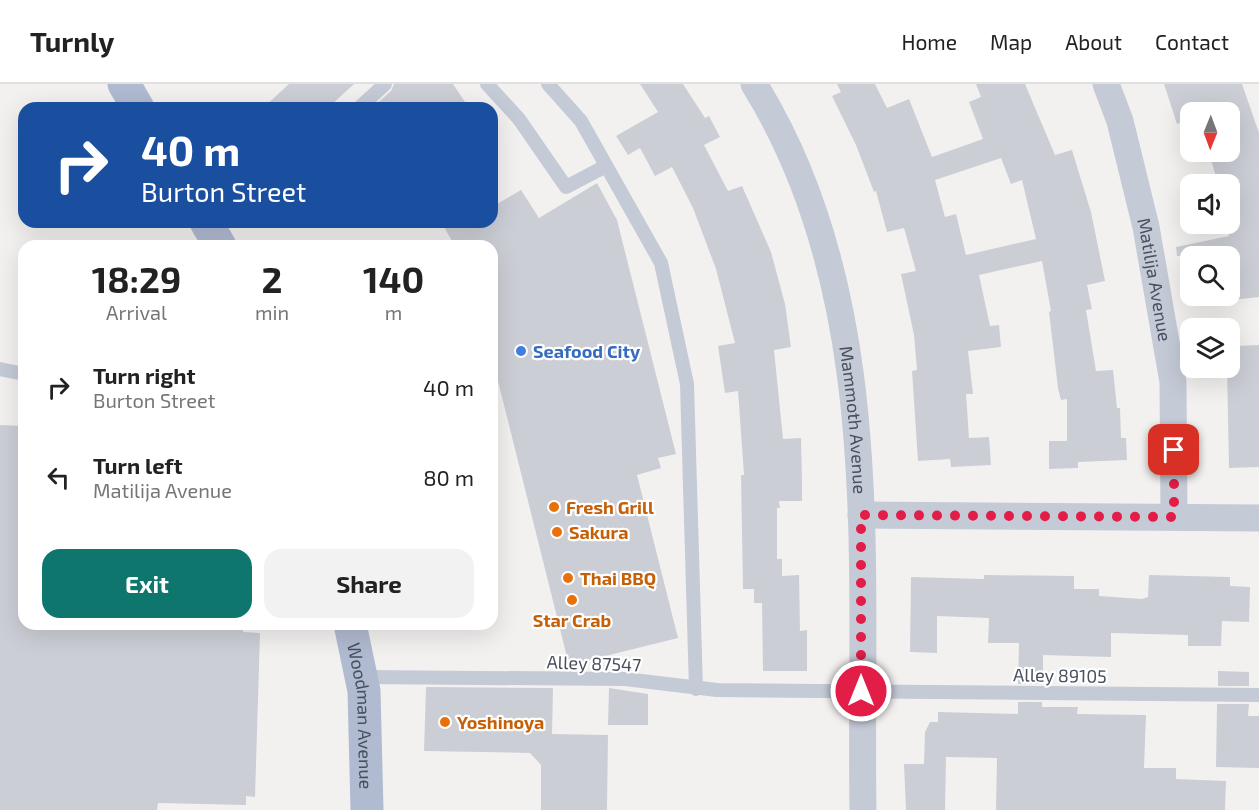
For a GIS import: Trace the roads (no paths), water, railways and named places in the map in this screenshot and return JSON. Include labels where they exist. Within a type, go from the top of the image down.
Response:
[{"type":"main road","points":[[124,84],[134,102]]},
{"type":"main road","name":"Woodman Avenue","points":[[351,630],[364,691],[367,810]]},
{"type":"street","name":"Mammoth Avenue","points":[[754,84],[811,198],[837,292],[853,393],[861,515],[862,810]]},
{"type":"street","name":"Matilija Avenue","points":[[1106,84],[1120,121],[1146,227],[1173,382],[1174,517]]},
{"type":"street","points":[[861,515],[1259,518]]},
{"type":"lane","points":[[366,102],[385,84]]},
{"type":"lane","points":[[487,84],[519,119],[566,187],[606,166]]},
{"type":"lane","points":[[548,84],[581,121],[661,263],[687,384],[696,689]]},
{"type":"lane","points":[[0,369],[18,373]]},
{"type":"lane","name":"Alley 87547","points":[[362,677],[625,679],[696,689],[861,691]]},
{"type":"lane","name":"Alley 89105","points":[[861,691],[1259,695]]},
{"type":"place","name":"Seafood City","points":[[521,351]]},
{"type":"place","name":"Fresh Grill","points":[[554,507]]},
{"type":"place","name":"Sakura","points":[[557,532]]},
{"type":"place","name":"Thai BBQ","points":[[568,578]]},
{"type":"place","name":"Star Crab","points":[[572,600]]},
{"type":"place","name":"Yoshinoya","points":[[445,722]]}]
